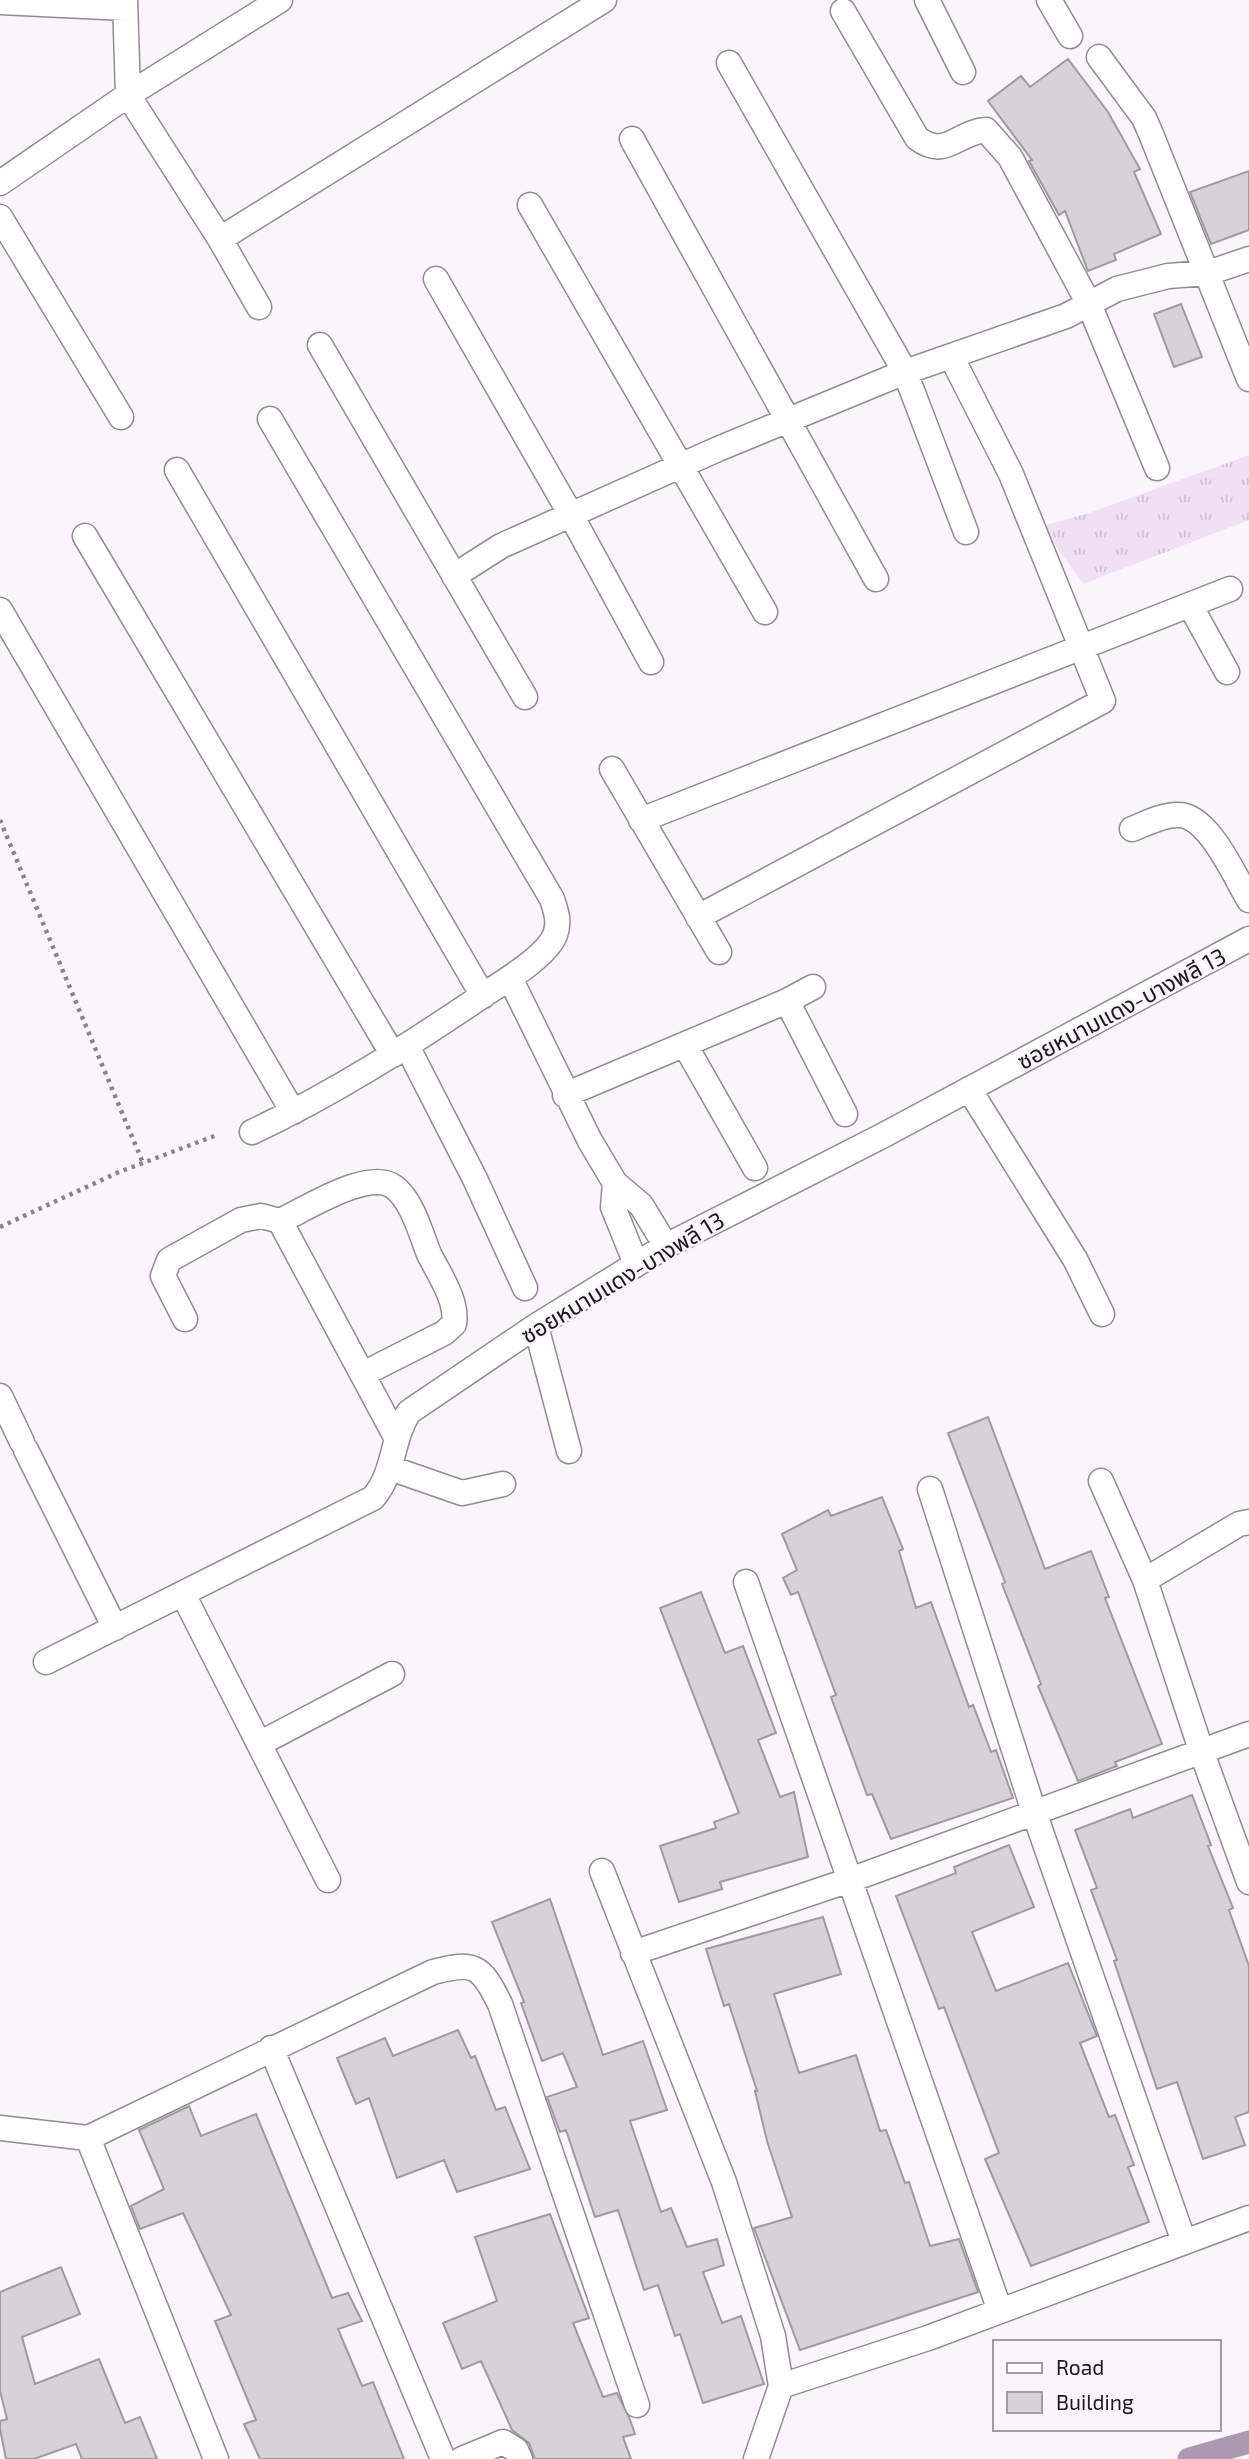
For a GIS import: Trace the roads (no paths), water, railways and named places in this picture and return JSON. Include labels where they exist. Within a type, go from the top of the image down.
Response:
[{"type":"street","points":[[0,183],[10,165],[281,0]]},
{"type":"street","points":[[220,239],[604,0]]},
{"type":"street","points":[[1049,0],[1070,36]]},
{"type":"street","points":[[0,2],[125,4],[128,95],[220,239],[259,307]]},
{"type":"street","points":[[936,3],[962,72]]},
{"type":"street","points":[[843,12],[917,138],[929,147],[941,148],[975,131],[986,130],[1003,148],[1089,304],[1157,468]]},
{"type":"street","points":[[1099,57],[1144,118],[1249,379]]},
{"type":"street","points":[[729,63],[905,372],[966,532]]},
{"type":"street","points":[[632,139],[876,579]]},
{"type":"street","points":[[530,205],[765,612]]},
{"type":"street","points":[[0,217],[121,417]]},
{"type":"street","points":[[454,576],[501,546],[571,514],[905,372],[1066,316],[1118,289],[1155,279],[1208,273],[1249,258]]},
{"type":"street","points":[[436,279],[571,514],[651,662]]},
{"type":"street","points":[[320,345],[525,697]]},
{"type":"street","points":[[698,917],[1103,701],[1010,474],[951,356]]},
{"type":"street","points":[[253,1132],[401,1051],[510,978],[555,936],[558,919],[552,899],[270,419]]},
{"type":"street","points":[[177,470],[483,996]]},
{"type":"street","points":[[85,536],[401,1051],[475,1178],[525,1288]]},
{"type":"street","points":[[641,820],[1230,589]]},
{"type":"street","points":[[1190,605],[1227,672]]},
{"type":"street","points":[[0,610],[293,1112]]},
{"type":"street","points":[[612,769],[719,952]]},
{"type":"street","points":[[1132,829],[1176,814],[1194,818],[1210,835],[1249,900]]},
{"type":"street","name":"ซอยหนามแดง-บางพลี 13","points":[[47,1662],[373,1498],[382,1488],[390,1468],[396,1437],[409,1412],[536,1326],[636,1264],[1249,939]]},
{"type":"street","points":[[510,978],[565,1095],[615,1183],[641,1205],[666,1246]]},
{"type":"street","points":[[565,1095],[787,1002],[813,987]]},
{"type":"street","points":[[787,1002],[845,1114]]},
{"type":"street","points":[[685,1045],[755,1168]]},
{"type":"street","points":[[969,1089],[1075,1259],[1102,1314]]},
{"type":"street","points":[[185,1319],[163,1276],[169,1260],[241,1220],[261,1216],[280,1221],[360,1183],[386,1183],[396,1188],[407,1204],[453,1305],[454,1324],[444,1333],[363,1374]]},
{"type":"street","points":[[615,1183],[613,1207],[636,1264]]},
{"type":"street","points":[[280,1221],[396,1437]]},
{"type":"street","points":[[536,1326],[569,1451]]},
{"type":"street","points":[[0,1396],[114,1628]]},
{"type":"street","points":[[390,1468],[462,1493],[503,1484]]},
{"type":"street","points":[[1101,1481],[1145,1580],[1202,1753],[1249,1882]]},
{"type":"street","points":[[930,1489],[1034,1812],[1184,2242]]},
{"type":"street","points":[[1145,1580],[1239,1524],[1249,1521]]},
{"type":"street","points":[[746,1582],[1000,2311]]},
{"type":"street","points":[[183,1594],[328,1881]]},
{"type":"street","points":[[259,1744],[391,1674]]},
{"type":"street","points":[[633,1953],[850,1880],[1249,1734]]},
{"type":"street","points":[[602,1871],[724,2182],[772,2336],[781,2386],[756,2459]]},
{"type":"street","points":[[0,2128],[88,2138],[433,1972],[463,1964],[477,1968],[489,1981],[500,2004],[637,2405]]},
{"type":"street","points":[[271,2048],[443,2459]]},
{"type":"street","points":[[88,2138],[216,2459]]},
{"type":"street","points":[[781,2386],[1000,2311],[1249,2218]]},
{"type":"street","points":[[462,2459],[503,2442],[516,2450],[520,2459]]},
{"type":"waterway","points":[[1189,2459],[1249,2442]]}]
